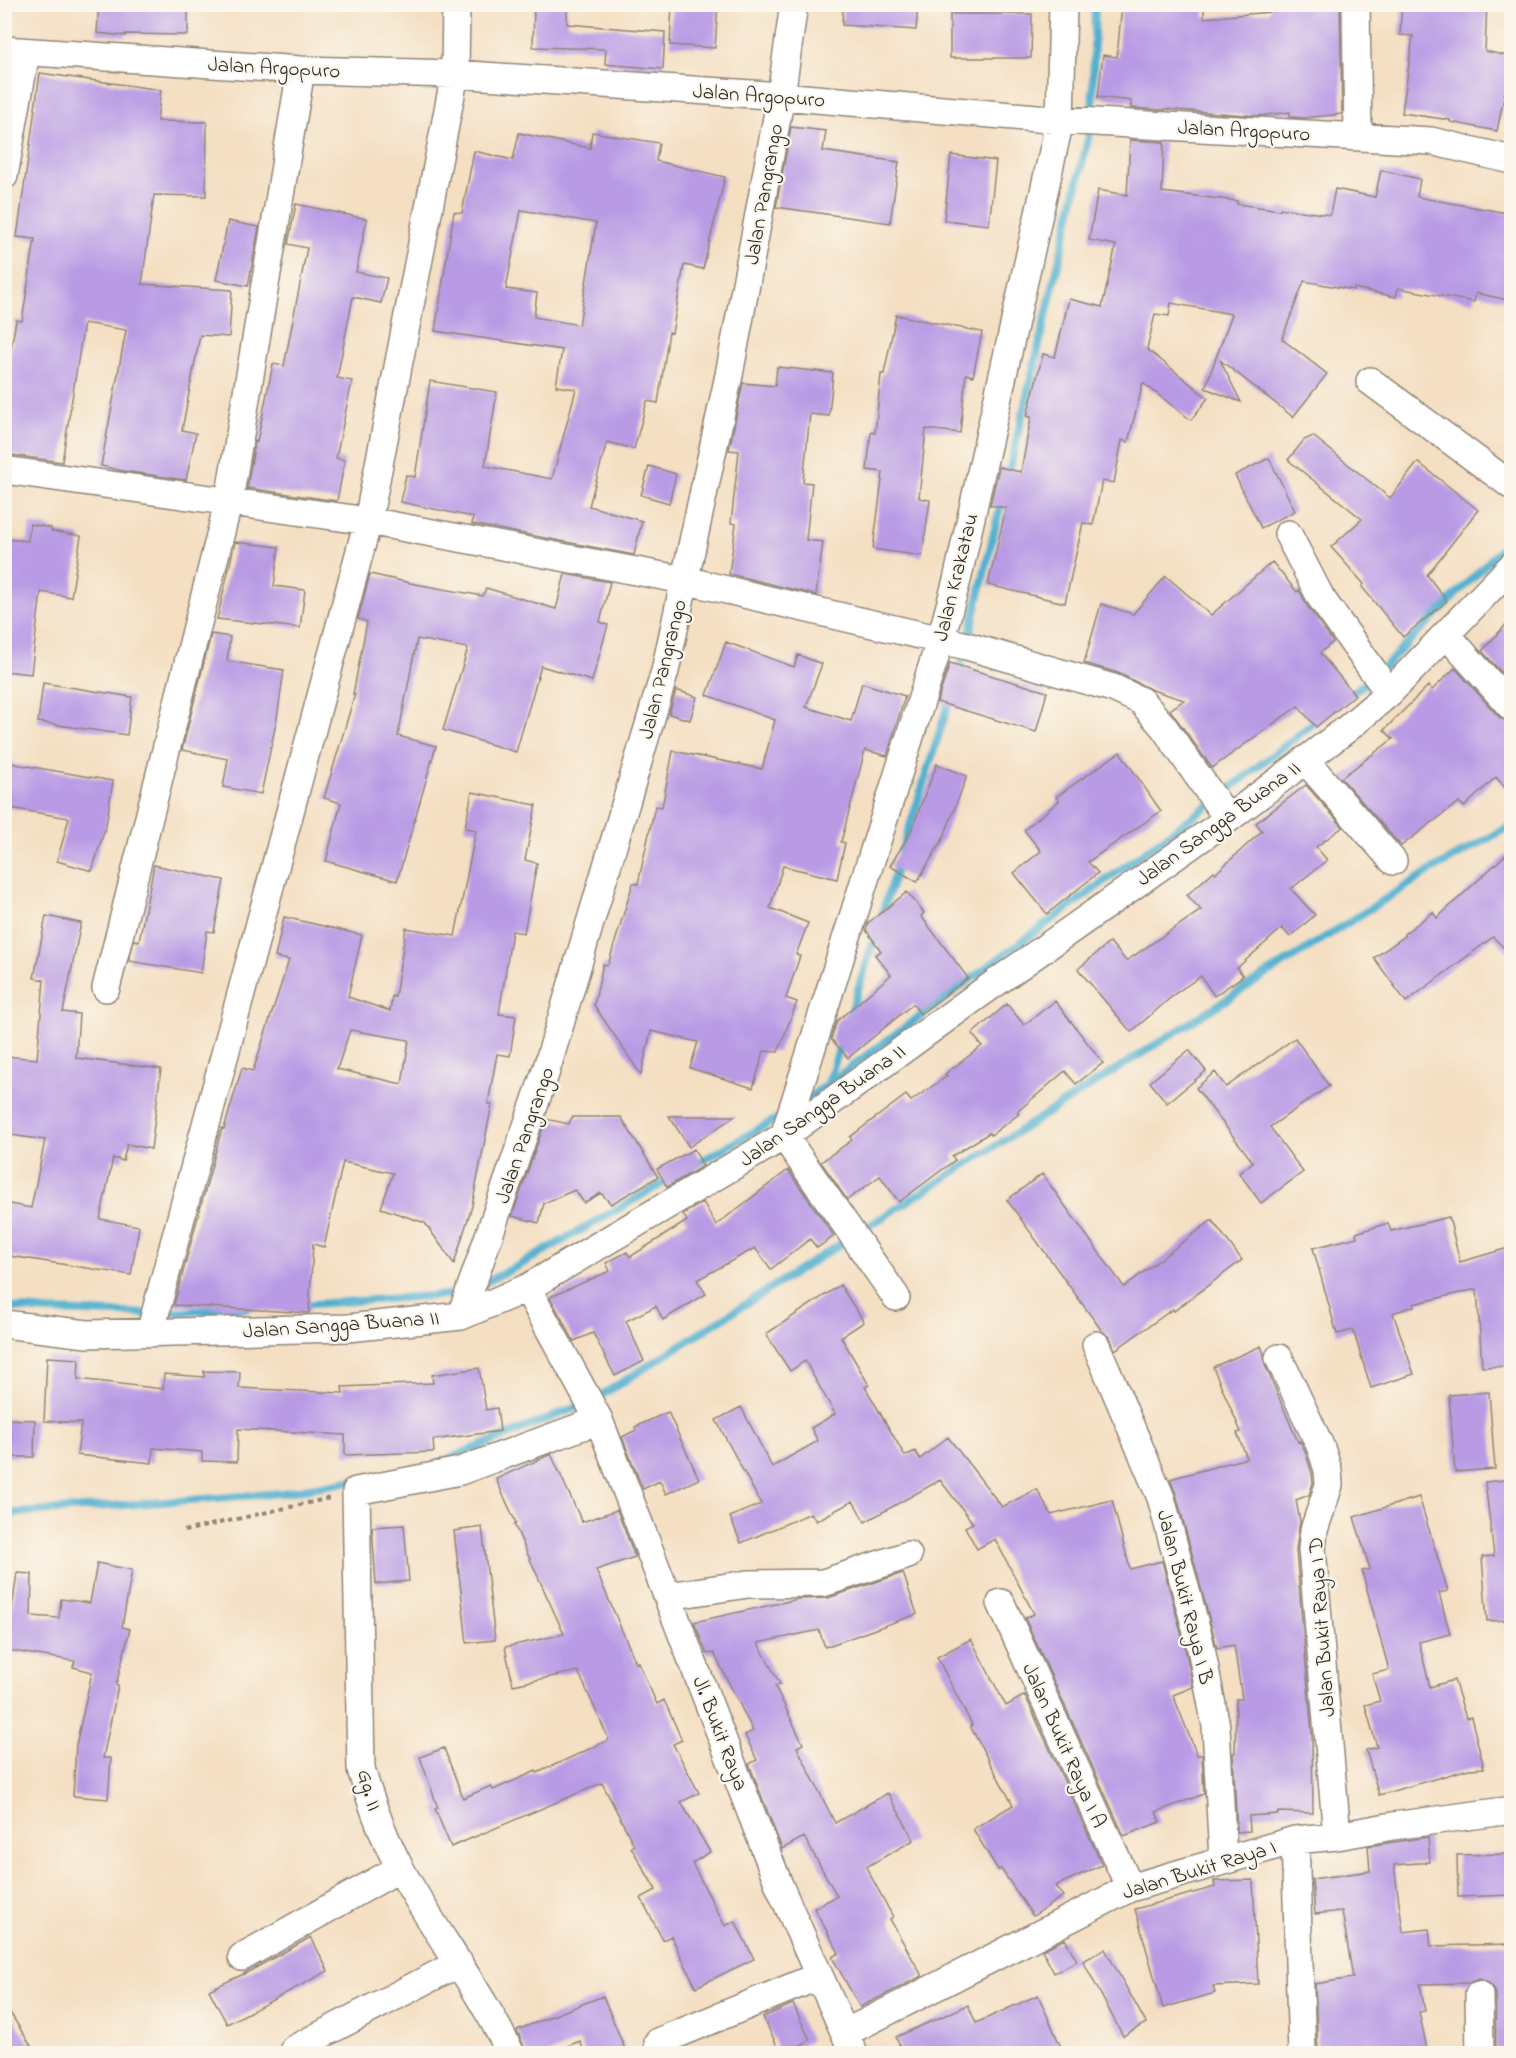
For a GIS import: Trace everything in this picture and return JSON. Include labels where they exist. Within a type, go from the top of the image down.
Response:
[{"type":"street","points":[[150,1333],[368,521],[454,74],[456,4]]},
{"type":"street","name":"Jalan Pangrango","points":[[461,1316],[546,1071],[665,671],[729,375],[781,96],[794,4]]},
{"type":"street","name":"Jalan Krakatau","points":[[784,1136],[941,638],[957,580],[1059,120],[1063,4]]},
{"type":"street","points":[[1356,4],[1358,137]]},
{"type":"street","points":[[4,176],[15,51]]},
{"type":"street","name":"Jalan Argopuro","points":[[15,51],[301,70],[454,74],[781,96],[1059,120],[1431,141],[1512,160]]},
{"type":"street","points":[[106,988],[229,500],[301,70]]},
{"type":"street","points":[[1370,381],[1512,486]]},
{"type":"street","points":[[4,470],[368,521],[684,580],[941,638],[1113,688],[1141,701],[1163,726],[1227,819]]},
{"type":"street","points":[[1288,534],[1322,598],[1389,693]]},
{"type":"street","name":"Jalan Sangga Buana II","points":[[4,1324],[87,1334],[348,1328],[461,1316],[527,1288],[784,1136],[1227,819],[1389,693],[1512,566]]},
{"type":"street","points":[[1446,634],[1512,708]]},
{"type":"street","points":[[1305,760],[1393,861]]},
{"type":"street","points":[[784,1136],[896,1297]]},
{"type":"street","name":"Jl. Bukit Raya","points":[[527,1288],[597,1415],[779,1885],[850,2043]]},
{"type":"street","name":"Jalan Bukit Raya I B","points":[[1096,1346],[1161,1498],[1200,1643],[1216,1726],[1223,1860]]},
{"type":"street","name":"Jalan Bukit Raya I D","points":[[1279,1358],[1321,1448],[1328,1470],[1329,1485],[1314,1530],[1312,1548],[1337,1836]]},
{"type":"street","points":[[357,1491],[460,1470],[597,1415]]},
{"type":"street","name":"Gg. II","points":[[357,1491],[361,1769],[373,1810],[400,1868],[494,2019],[511,2054]]},
{"type":"street","points":[[669,1596],[748,1584],[823,1583],[908,1555]]},
{"type":"street","name":"Jalan Bukit Raya I A","points":[[1001,1603],[1130,1888]]},
{"type":"street","name":"Jalan Bukit Raya I","points":[[850,2043],[1130,1888],[1295,1840],[1512,1810]]},
{"type":"street","points":[[1295,1840],[1302,2054]]},
{"type":"street","points":[[242,1957],[400,1868]]},
{"type":"street","points":[[294,2049],[459,1963]]},
{"type":"street","points":[[658,2042],[819,1976]]},
{"type":"street","points":[[1479,1995],[1480,2054]]},
{"type":"path","points":[[184,1531],[357,1491]]},
{"type":"building","points":[[99,4],[188,4],[188,35],[125,34],[125,36],[97,33]]},
{"type":"building","points":[[534,4],[567,4],[567,24],[665,32],[663,69],[605,64],[606,49],[533,47]]},
{"type":"building","points":[[672,4],[718,4],[715,48],[670,45]]},
{"type":"building","points":[[843,4],[918,4],[916,30],[842,25]]},
{"type":"building","points":[[1122,4],[1204,4],[1204,18],[1270,12],[1270,4],[1340,4],[1342,114],[1304,118],[1290,117],[1290,112],[1259,116],[1131,108],[1131,101],[1098,97],[1103,55],[1117,57]]},
{"type":"building","points":[[1402,4],[1487,4],[1485,51],[1512,57],[1497,131],[1450,122],[1450,120],[1402,113],[1413,36],[1400,35]]},
{"type":"building","points":[[950,14],[1032,14],[1031,58],[950,58]]},
{"type":"building","points":[[40,73],[161,90],[157,121],[207,122],[206,196],[154,195],[142,284],[232,290],[229,337],[200,335],[182,430],[196,433],[186,480],[101,466],[126,330],[84,323],[62,462],[4,454],[4,389],[16,320],[22,321],[35,239],[17,237]]},
{"type":"building","points":[[791,127],[826,131],[823,151],[899,162],[890,223],[776,207]]},
{"type":"building","points":[[592,132],[659,143],[656,161],[725,177],[703,269],[684,265],[672,333],[669,332],[658,403],[647,401],[634,449],[607,442],[589,506],[642,521],[634,555],[472,524],[473,517],[400,502],[406,475],[415,477],[430,381],[497,392],[485,466],[552,479],[576,389],[556,386],[562,350],[435,331],[454,212],[462,213],[474,151],[513,160],[519,133],[590,148]],"holes":[[[521,210],[596,223],[579,325],[534,317],[537,293],[506,289]]]},
{"type":"building","points":[[1130,140],[1164,142],[1162,192],[1237,201],[1237,204],[1280,210],[1280,208],[1330,215],[1335,189],[1375,197],[1381,170],[1420,179],[1417,197],[1512,214],[1512,301],[1476,293],[1474,302],[1398,288],[1396,297],[1304,281],[1282,339],[1327,374],[1293,417],[1220,360],[1241,402],[1205,388],[1232,314],[1171,303],[1169,316],[1155,314],[1147,349],[1208,398],[1191,420],[1143,383],[1128,442],[1122,440],[1114,483],[1102,481],[1093,525],[1083,523],[1065,603],[988,585],[1006,508],[990,505],[999,467],[1021,472],[1031,417],[1027,416],[1043,354],[1055,357],[1069,299],[1102,307],[1116,245],[1089,240],[1098,190],[1127,195]]},
{"type":"building","points":[[951,155],[996,161],[989,225],[944,220]]},
{"type":"building","points":[[296,204],[367,219],[356,272],[387,278],[381,303],[353,297],[337,378],[352,381],[336,458],[345,460],[337,501],[247,488],[255,441],[257,442],[273,364],[284,366],[307,248],[288,244]]},
{"type":"building","points":[[228,221],[259,227],[248,286],[216,280]]},
{"type":"building","points":[[896,315],[982,332],[973,376],[966,374],[960,433],[926,429],[919,498],[930,500],[922,556],[873,549],[883,472],[867,470],[871,432],[875,433],[881,374],[884,374]]},
{"type":"building","points":[[777,367],[833,373],[829,416],[810,414],[803,482],[812,483],[806,540],[823,542],[816,595],[729,574],[736,524],[731,523],[739,451],[729,450],[743,383],[775,386]]},
{"type":"building","points":[[1313,436],[1390,498],[1418,462],[1478,510],[1427,575],[1447,601],[1403,637],[1362,587],[1364,584],[1331,547],[1362,519],[1288,460],[1304,440]]},
{"type":"building","points":[[1269,458],[1295,511],[1261,528],[1235,475]]},
{"type":"building","points":[[649,466],[676,474],[669,503],[641,495]]},
{"type":"building","points":[[30,524],[51,528],[51,531],[81,536],[71,597],[41,592],[31,674],[4,671],[4,539],[28,541]]},
{"type":"building","points":[[235,542],[279,547],[274,586],[305,590],[300,628],[217,619]]},
{"type":"building","points":[[1272,562],[1297,592],[1299,590],[1333,642],[1320,653],[1355,695],[1316,727],[1298,706],[1212,768],[1170,710],[1184,700],[1152,690],[1118,673],[1084,663],[1101,604],[1133,614],[1166,576],[1211,615]]},
{"type":"building","points":[[370,574],[483,596],[486,588],[556,609],[565,574],[610,582],[600,622],[608,625],[592,681],[541,666],[516,752],[443,730],[468,648],[417,639],[398,736],[436,746],[397,881],[326,861],[341,803],[324,798],[355,694],[353,694],[367,622],[358,619]]},
{"type":"building","points":[[1512,618],[1512,684],[1482,651]]},
{"type":"building","points":[[211,634],[230,637],[227,661],[284,670],[277,718],[261,794],[223,787],[228,759],[182,750]]},
{"type":"building","points":[[726,642],[794,667],[798,655],[822,664],[806,707],[851,721],[862,683],[905,696],[887,756],[865,750],[841,842],[845,843],[837,879],[783,866],[770,908],[808,923],[796,955],[800,956],[786,998],[797,1002],[778,1052],[764,1051],[753,1088],[690,1068],[698,1042],[651,1031],[641,1075],[594,1005],[603,964],[608,965],[633,883],[638,884],[655,806],[662,807],[673,751],[762,769],[775,720],[707,695]]},
{"type":"building","points":[[950,663],[1047,692],[1036,732],[937,702]]},
{"type":"building","points":[[1455,668],[1500,718],[1512,723],[1512,796],[1496,777],[1464,807],[1459,802],[1401,846],[1341,778],[1393,739],[1384,730],[1428,686],[1432,690]]},
{"type":"building","points":[[43,683],[132,697],[127,735],[38,722]]},
{"type":"building","points":[[676,690],[697,697],[690,720],[669,714]]},
{"type":"building","points":[[1120,752],[1161,811],[1088,862],[1098,873],[1047,914],[1014,873],[1041,851],[1024,830],[1059,801],[1056,797]]},
{"type":"building","points":[[4,762],[113,781],[106,825],[92,871],[57,861],[69,818],[4,807]]},
{"type":"building","points":[[937,764],[967,776],[943,839],[917,882],[890,866],[910,833]]},
{"type":"building","points":[[1306,785],[1343,827],[1316,847],[1327,860],[1291,889],[1315,915],[1290,937],[1282,928],[1237,968],[1243,976],[1214,996],[1201,976],[1176,993],[1131,1032],[1078,969],[1110,942],[1126,961],[1201,910],[1187,895],[1214,871],[1216,873],[1262,831],[1256,823]]},
{"type":"building","points":[[472,792],[536,805],[525,860],[537,863],[524,933],[512,931],[499,1014],[516,1016],[510,1056],[497,1054],[488,1104],[492,1104],[472,1206],[454,1264],[425,1223],[381,1208],[393,1173],[343,1162],[324,1247],[313,1244],[309,1313],[174,1305],[222,1128],[224,1129],[242,1068],[253,1071],[289,960],[275,957],[284,917],[362,935],[348,997],[390,1011],[392,996],[395,997],[406,928],[455,936],[476,830],[465,828]],"holes":[[[350,1030],[409,1040],[402,1084],[337,1069]]]},
{"type":"building","points":[[1512,849],[1512,956],[1493,937],[1406,1002],[1374,958],[1433,912],[1437,918]]},
{"type":"building","points":[[154,865],[224,880],[214,932],[207,931],[201,973],[129,961],[134,940],[139,941]]},
{"type":"building","points":[[907,892],[924,913],[921,916],[968,978],[920,1014],[913,1004],[848,1058],[831,1039],[837,1021],[891,975],[875,955],[881,951],[866,930],[868,923]]},
{"type":"building","points":[[46,916],[81,923],[63,1012],[79,1014],[76,1058],[161,1069],[151,1149],[127,1144],[123,1161],[113,1158],[100,1219],[139,1226],[131,1275],[4,1255],[4,1203],[31,1208],[45,1140],[4,1134],[4,1056],[37,1059],[44,980],[34,978]]},
{"type":"building","points":[[1055,1001],[1103,1063],[1076,1084],[1065,1071],[1017,1112],[1019,1114],[991,1135],[989,1133],[952,1156],[955,1160],[899,1202],[880,1176],[847,1200],[821,1162],[852,1140],[850,1137],[906,1095],[911,1101],[947,1076],[945,1074],[982,1046],[972,1034],[1007,1004],[1024,1025]]},
{"type":"building","points":[[1295,1038],[1329,1086],[1270,1127],[1303,1172],[1261,1203],[1239,1173],[1253,1162],[1196,1088],[1215,1072],[1226,1087]]},
{"type":"building","points":[[1189,1050],[1206,1071],[1167,1103],[1150,1082]]},
{"type":"building","points":[[669,1116],[735,1116],[689,1147]]},
{"type":"building","points":[[572,1117],[621,1117],[658,1177],[611,1204],[601,1193],[584,1203],[575,1190],[544,1203],[539,1223],[512,1216],[546,1119],[569,1124]]},
{"type":"building","points":[[694,1149],[703,1166],[667,1187],[657,1169]]},
{"type":"building","points":[[788,1170],[834,1236],[817,1248],[810,1239],[771,1269],[755,1248],[697,1280],[706,1294],[663,1320],[656,1306],[626,1321],[644,1361],[615,1376],[593,1333],[574,1341],[550,1297],[610,1271],[606,1263],[627,1252],[630,1257],[687,1221],[683,1214],[703,1202],[716,1225]]},
{"type":"building","points":[[1042,1174],[1124,1287],[1212,1220],[1242,1260],[1174,1311],[1173,1309],[1115,1350],[1110,1338],[1102,1331],[1007,1200]]},
{"type":"building","points":[[1449,1217],[1460,1262],[1512,1247],[1512,1271],[1505,1273],[1511,1366],[1482,1367],[1477,1289],[1413,1304],[1414,1306],[1393,1313],[1414,1374],[1371,1388],[1353,1330],[1337,1334],[1313,1248],[1357,1237],[1356,1233],[1388,1223],[1391,1231]]},
{"type":"building","points":[[840,1285],[864,1322],[841,1337],[869,1385],[865,1387],[905,1456],[915,1451],[920,1459],[948,1437],[1002,1507],[1037,1489],[1051,1515],[1112,1500],[1130,1569],[1162,1561],[1193,1687],[1173,1695],[1197,1755],[1202,1755],[1204,1794],[1156,1812],[1160,1822],[1124,1836],[1025,1618],[1034,1614],[995,1539],[977,1549],[965,1527],[973,1523],[940,1480],[865,1522],[853,1501],[816,1521],[811,1513],[741,1543],[730,1517],[761,1504],[716,1420],[741,1407],[772,1467],[818,1441],[811,1428],[835,1414],[805,1361],[790,1371],[766,1334]]},
{"type":"building","points":[[1261,1346],[1265,1365],[1298,1442],[1300,1441],[1306,1454],[1312,1473],[1313,1483],[1309,1495],[1296,1500],[1300,1521],[1296,1550],[1312,1734],[1313,1813],[1278,1812],[1278,1814],[1249,1816],[1250,1831],[1237,1832],[1233,1753],[1235,1753],[1236,1699],[1242,1699],[1234,1645],[1217,1648],[1170,1479],[1247,1458],[1237,1433],[1241,1432],[1213,1367]]},
{"type":"building","points":[[47,1357],[79,1359],[78,1379],[163,1389],[164,1374],[204,1377],[204,1371],[240,1372],[239,1388],[343,1393],[342,1387],[433,1383],[432,1375],[479,1368],[486,1410],[497,1408],[500,1431],[433,1440],[434,1452],[345,1455],[345,1435],[238,1429],[237,1462],[202,1461],[202,1452],[153,1448],[152,1463],[77,1455],[81,1423],[44,1421]]},
{"type":"building","points":[[1489,1392],[1495,1469],[1455,1472],[1449,1395]]},
{"type":"building","points":[[668,1412],[699,1479],[666,1494],[660,1481],[643,1489],[622,1437],[636,1430],[635,1427]]},
{"type":"building","points":[[4,1419],[35,1420],[34,1457],[4,1457]]},
{"type":"building","points":[[551,1454],[582,1522],[617,1510],[635,1557],[596,1570],[636,1663],[638,1662],[657,1704],[664,1700],[682,1740],[673,1744],[699,1793],[681,1802],[710,1852],[692,1863],[725,1926],[735,1921],[754,1959],[696,1987],[671,1936],[663,1940],[641,1898],[656,1890],[631,1847],[634,1845],[602,1783],[451,1847],[435,1809],[438,1808],[420,1757],[444,1748],[463,1798],[491,1786],[493,1790],[536,1771],[537,1773],[609,1740],[578,1671],[513,1685],[505,1647],[564,1634],[496,1479]]},
{"type":"building","points":[[1512,1479],[1512,1620],[1487,1621],[1482,1557],[1494,1556],[1485,1482]]},
{"type":"building","points":[[1419,1497],[1448,1591],[1439,1593],[1450,1634],[1419,1642],[1430,1687],[1454,1680],[1466,1718],[1471,1717],[1484,1768],[1469,1769],[1379,1795],[1366,1750],[1377,1747],[1365,1705],[1380,1701],[1372,1674],[1389,1670],[1362,1571],[1370,1569],[1354,1517]]},
{"type":"building","points":[[404,1525],[409,1581],[376,1584],[372,1527]]},
{"type":"building","points":[[482,1527],[495,1640],[467,1643],[454,1531]]},
{"type":"building","points":[[97,1563],[132,1570],[122,1627],[130,1629],[116,1685],[118,1686],[103,1758],[111,1758],[108,1799],[73,1796],[76,1745],[92,1672],[73,1667],[75,1661],[6,1650],[17,1573],[32,1574],[31,1616],[59,1618],[61,1599],[90,1603]]},
{"type":"building","points":[[903,1573],[917,1614],[825,1647],[819,1630],[758,1643],[780,1684],[775,1686],[803,1744],[797,1747],[835,1823],[888,1793],[914,1840],[866,1867],[893,1917],[890,1919],[922,1976],[860,2007],[832,1957],[839,1953],[814,1908],[837,1896],[804,1837],[782,1849],[749,1764],[757,1760],[745,1735],[753,1731],[714,1653],[707,1654],[694,1622],[798,1599],[828,1598]]},
{"type":"building","points":[[971,1639],[1006,1706],[1025,1695],[1102,1865],[1055,1886],[1063,1896],[1033,1916],[1001,1869],[998,1870],[973,1829],[1013,1805],[970,1726],[972,1725],[937,1657]]},
{"type":"building","points":[[1428,1837],[1430,1862],[1394,1865],[1403,1932],[1429,1929],[1431,1946],[1512,1944],[1512,2054],[1496,2054],[1495,1994],[1492,1986],[1479,1979],[1469,1983],[1420,1984],[1425,2011],[1419,2012],[1428,2054],[1318,2054],[1315,1984],[1353,1978],[1342,1911],[1315,1914],[1312,1879],[1370,1871],[1368,1846]]},
{"type":"building","points":[[1512,1854],[1512,1895],[1458,1897],[1457,1855]]},
{"type":"building","points":[[1253,1880],[1258,1984],[1213,1986],[1215,1993],[1163,2008],[1135,1909],[1215,1887],[1214,1881]]},
{"type":"building","points":[[311,1937],[328,1971],[227,2024],[209,1990],[250,1971]]},
{"type":"building","points":[[1065,1939],[1077,1961],[1054,1973],[1042,1950]]},
{"type":"building","points":[[1105,1949],[1146,2023],[1123,2036],[1083,1961]]},
{"type":"building","points":[[1038,1995],[1064,2054],[903,2054],[896,2037],[968,2005],[976,2023]]},
{"type":"building","points":[[603,1996],[627,2054],[585,2054],[580,2041],[548,2054],[527,2054],[517,2030]]},
{"type":"building","points":[[4,2003],[36,2054],[4,2054]]},
{"type":"building","points":[[793,2004],[810,2040],[781,2054],[763,2017]]},
{"type":"waterway","points":[[1007,480],[1092,122],[1095,4]]},
{"type":"waterway","points":[[958,675],[1002,498]]},
{"type":"waterway","points":[[1344,699],[1376,675],[1512,538]]},
{"type":"waterway","points":[[849,1018],[951,696]]},
{"type":"waterway","points":[[803,1102],[1214,801],[1320,718]]},
{"type":"waterway","points":[[436,1464],[594,1400],[1425,874],[1512,825]]},
{"type":"waterway","points":[[828,1084],[842,1039]]},
{"type":"waterway","points":[[691,1167],[785,1114]]},
{"type":"waterway","points":[[479,1285],[518,1266],[672,1178]]},
{"type":"waterway","points":[[298,1305],[465,1292]]},
{"type":"waterway","points":[[4,1307],[46,1311],[155,1314],[247,1308]]},
{"type":"waterway","points":[[4,1514],[282,1493],[355,1480]]}]
